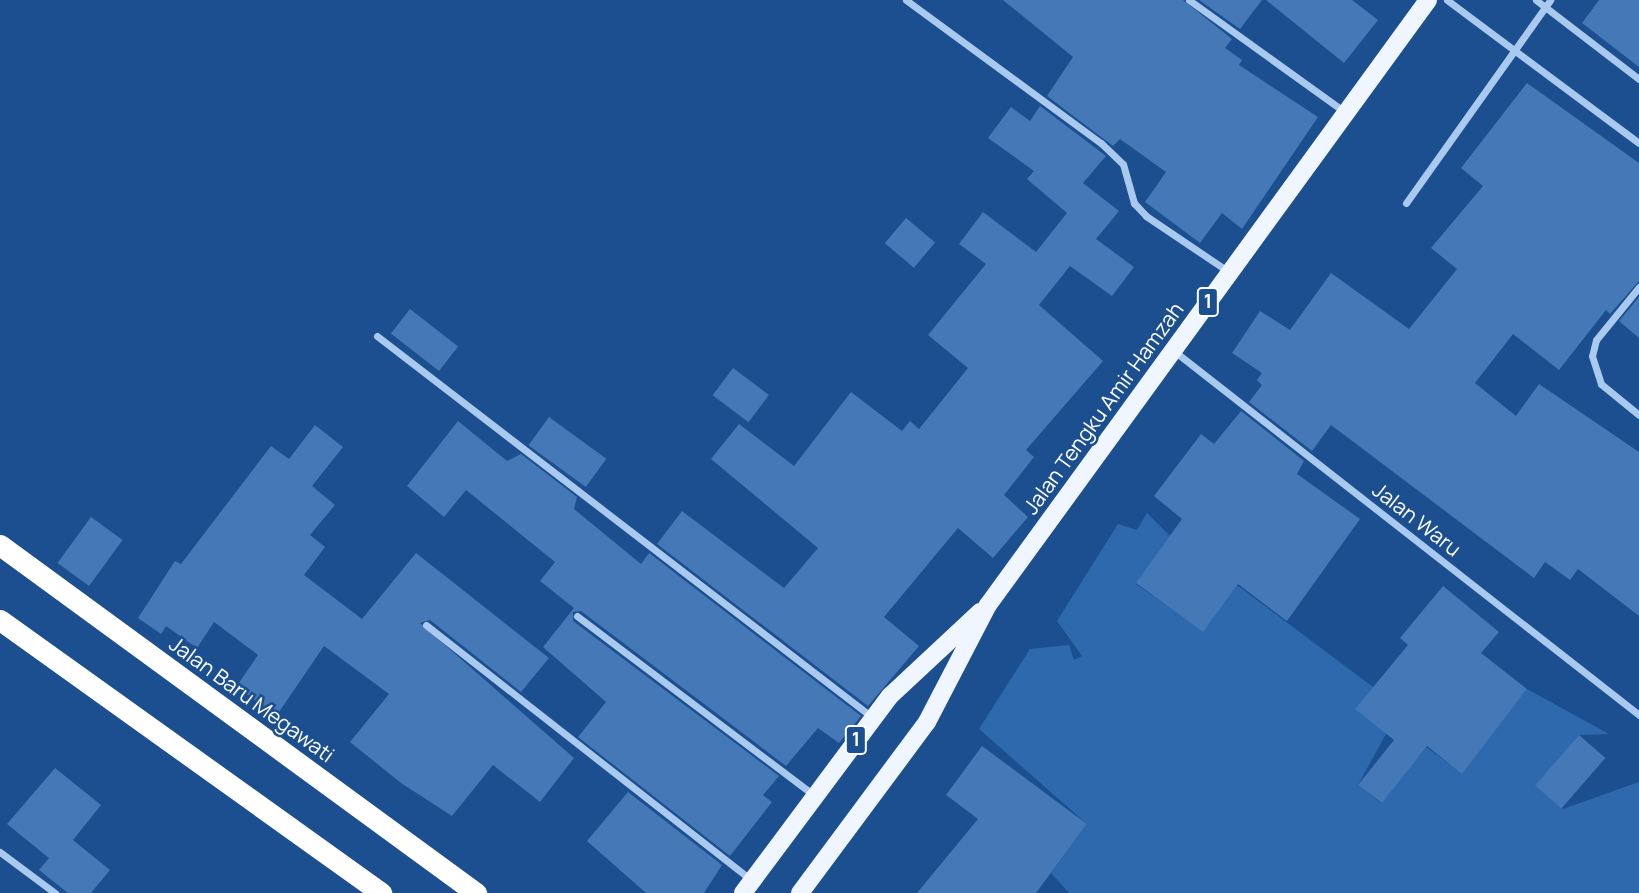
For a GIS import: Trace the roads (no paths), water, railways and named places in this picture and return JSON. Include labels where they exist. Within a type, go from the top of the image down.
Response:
[{"type":"highway","name":"Jalan Baru Megawati","points":[[0,545],[476,893]]},
{"type":"highway","points":[[0,620],[381,893]]},
{"type":"main road","name":"Jalan Tengku Amir Hamzah","points":[[800,893],[927,722],[988,605],[1428,0]]},
{"type":"main road","name":"Jalan Tengku Amir Hamzah","points":[[747,887],[872,717],[988,605]]},
{"type":"street","points":[[906,0],[1101,143],[1123,164],[1134,203],[1146,216],[1229,273]]},
{"type":"street","points":[[1189,0],[1346,113]]},
{"type":"street","points":[[1447,0],[1639,143]]},
{"type":"street","points":[[1536,0],[1548,4],[1639,79]]},
{"type":"street","points":[[1406,203],[1548,4]]},
{"type":"street","points":[[1639,287],[1596,340],[1592,356],[1601,383],[1639,415]]},
{"type":"street","points":[[377,335],[872,717]]},
{"type":"street","name":"Jalan Waru","points":[[1174,350],[1639,715]]},
{"type":"street","points":[[577,616],[814,796]]},
{"type":"street","points":[[426,625],[747,887]]},
{"type":"street","points":[[0,852],[55,893]]}]
